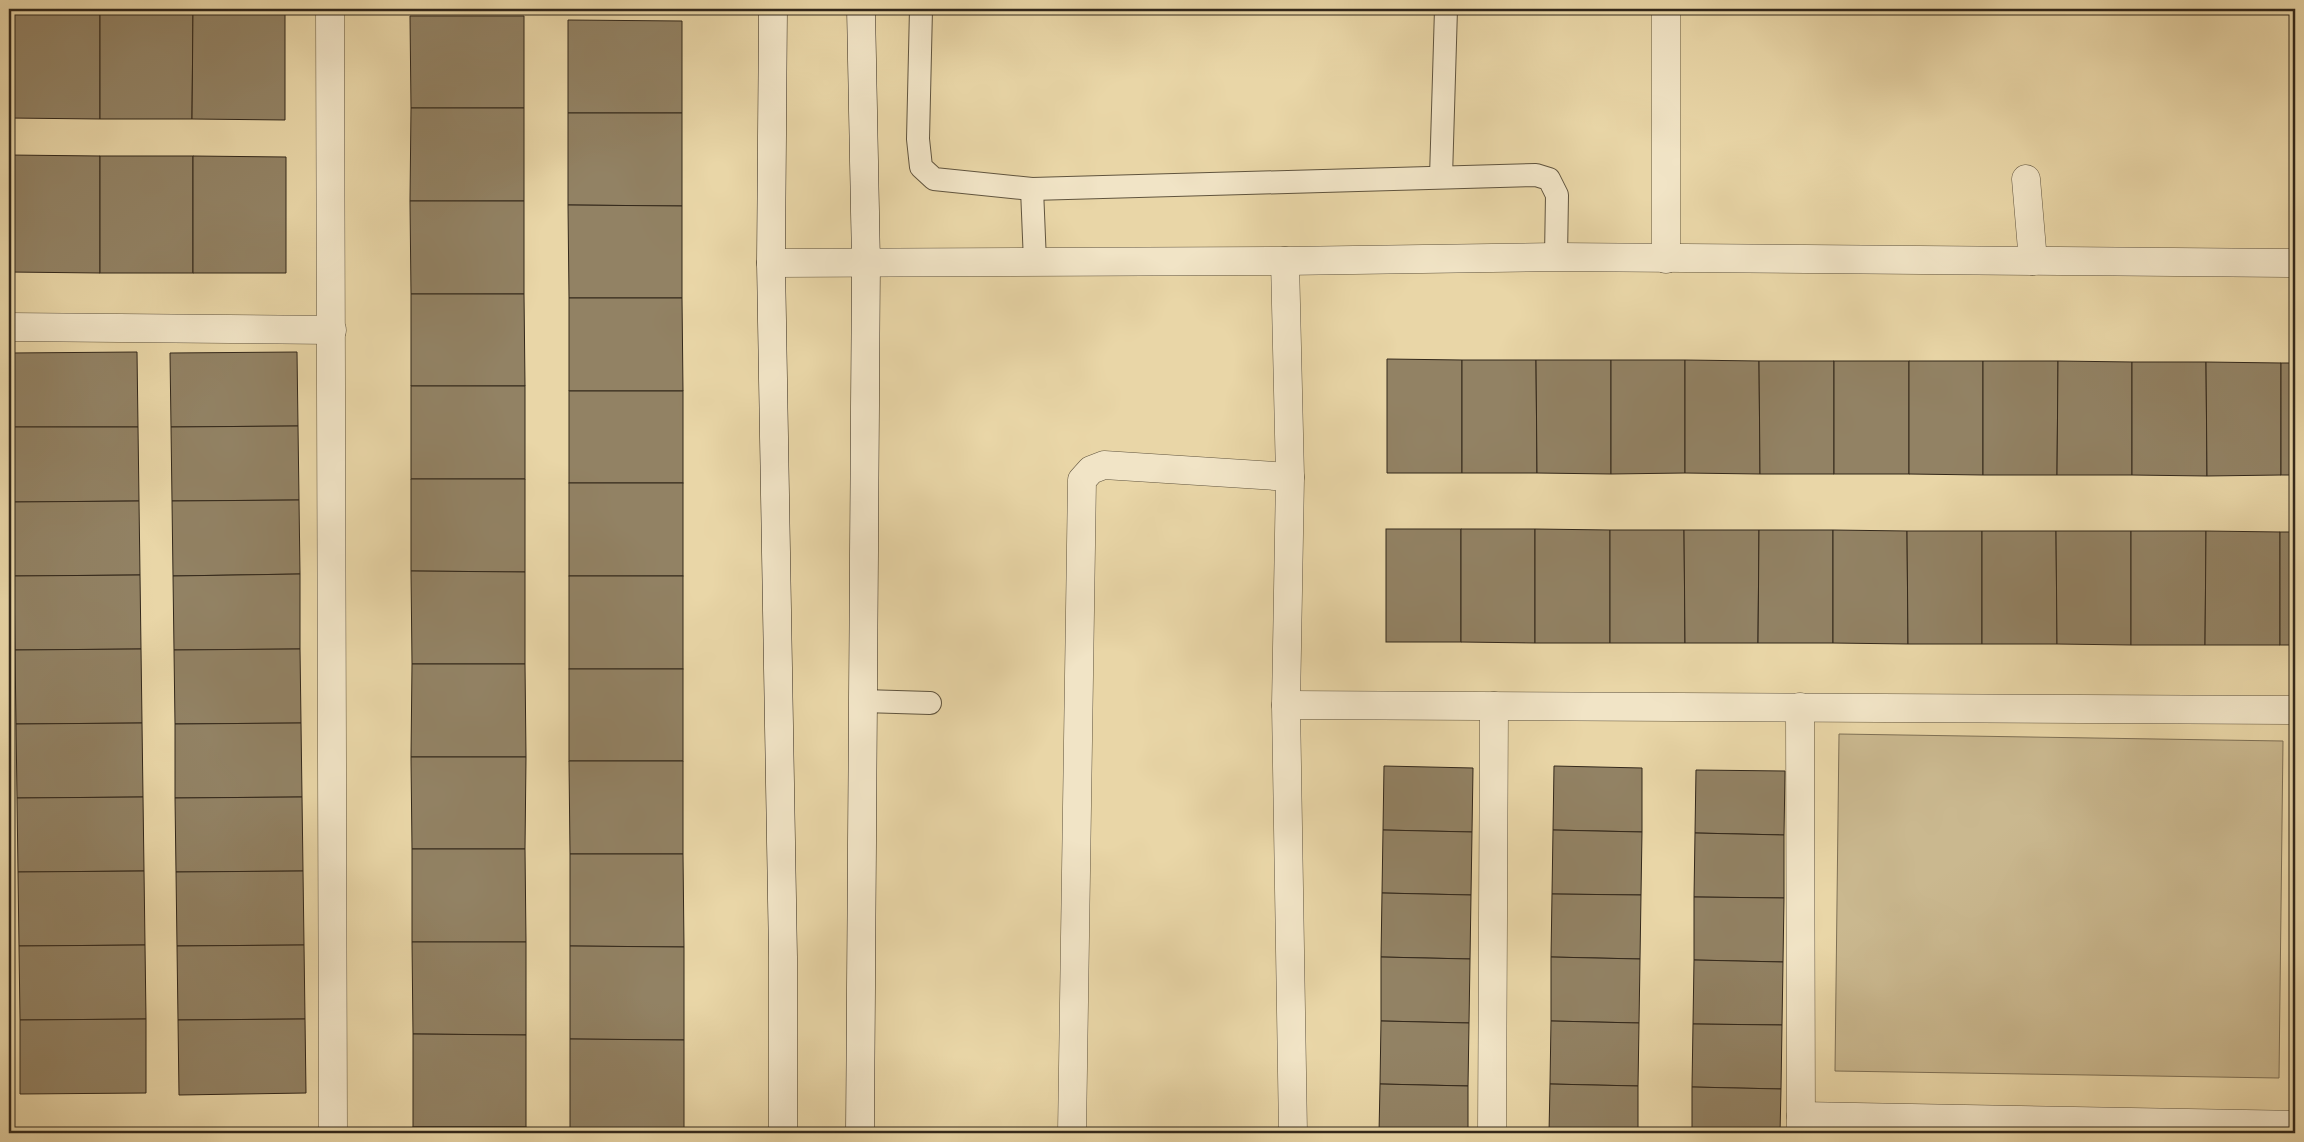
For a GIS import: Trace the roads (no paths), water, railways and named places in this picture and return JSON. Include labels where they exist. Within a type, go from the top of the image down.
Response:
[{"type":"street","points":[[330,9],[333,1133]]},
{"type":"street","points":[[773,9],[772,263],[783,947],[783,1133]]},
{"type":"street","points":[[860,1133],[866,262],[861,9]]},
{"type":"street","points":[[1666,9],[1666,259]]},
{"type":"street","points":[[2026,179],[2033,261]]},
{"type":"street","points":[[772,263],[1284,261],[1556,257],[2295,263]]},
{"type":"street","points":[[1284,261],[1290,477],[1286,705],[1293,1133]]},
{"type":"street","points":[[9,327],[332,330]]},
{"type":"street","points":[[1072,1133],[1082,480],[1091,470],[1104,465],[1290,477]]},
{"type":"street","points":[[1286,705],[2295,710]]},
{"type":"street","points":[[1492,1133],[1494,706]]},
{"type":"street","points":[[1800,708],[1801,1124],[2295,1125]]},
{"type":"lane","points":[[921,9],[918,139],[921,167],[934,179],[1032,188],[1536,175],[1549,179],[1557,195],[1556,257]]},
{"type":"lane","points":[[1441,177],[1446,9]]},
{"type":"lane","points":[[1032,188],[1035,262]]},
{"type":"lane","points":[[863,701],[930,703]]}]
